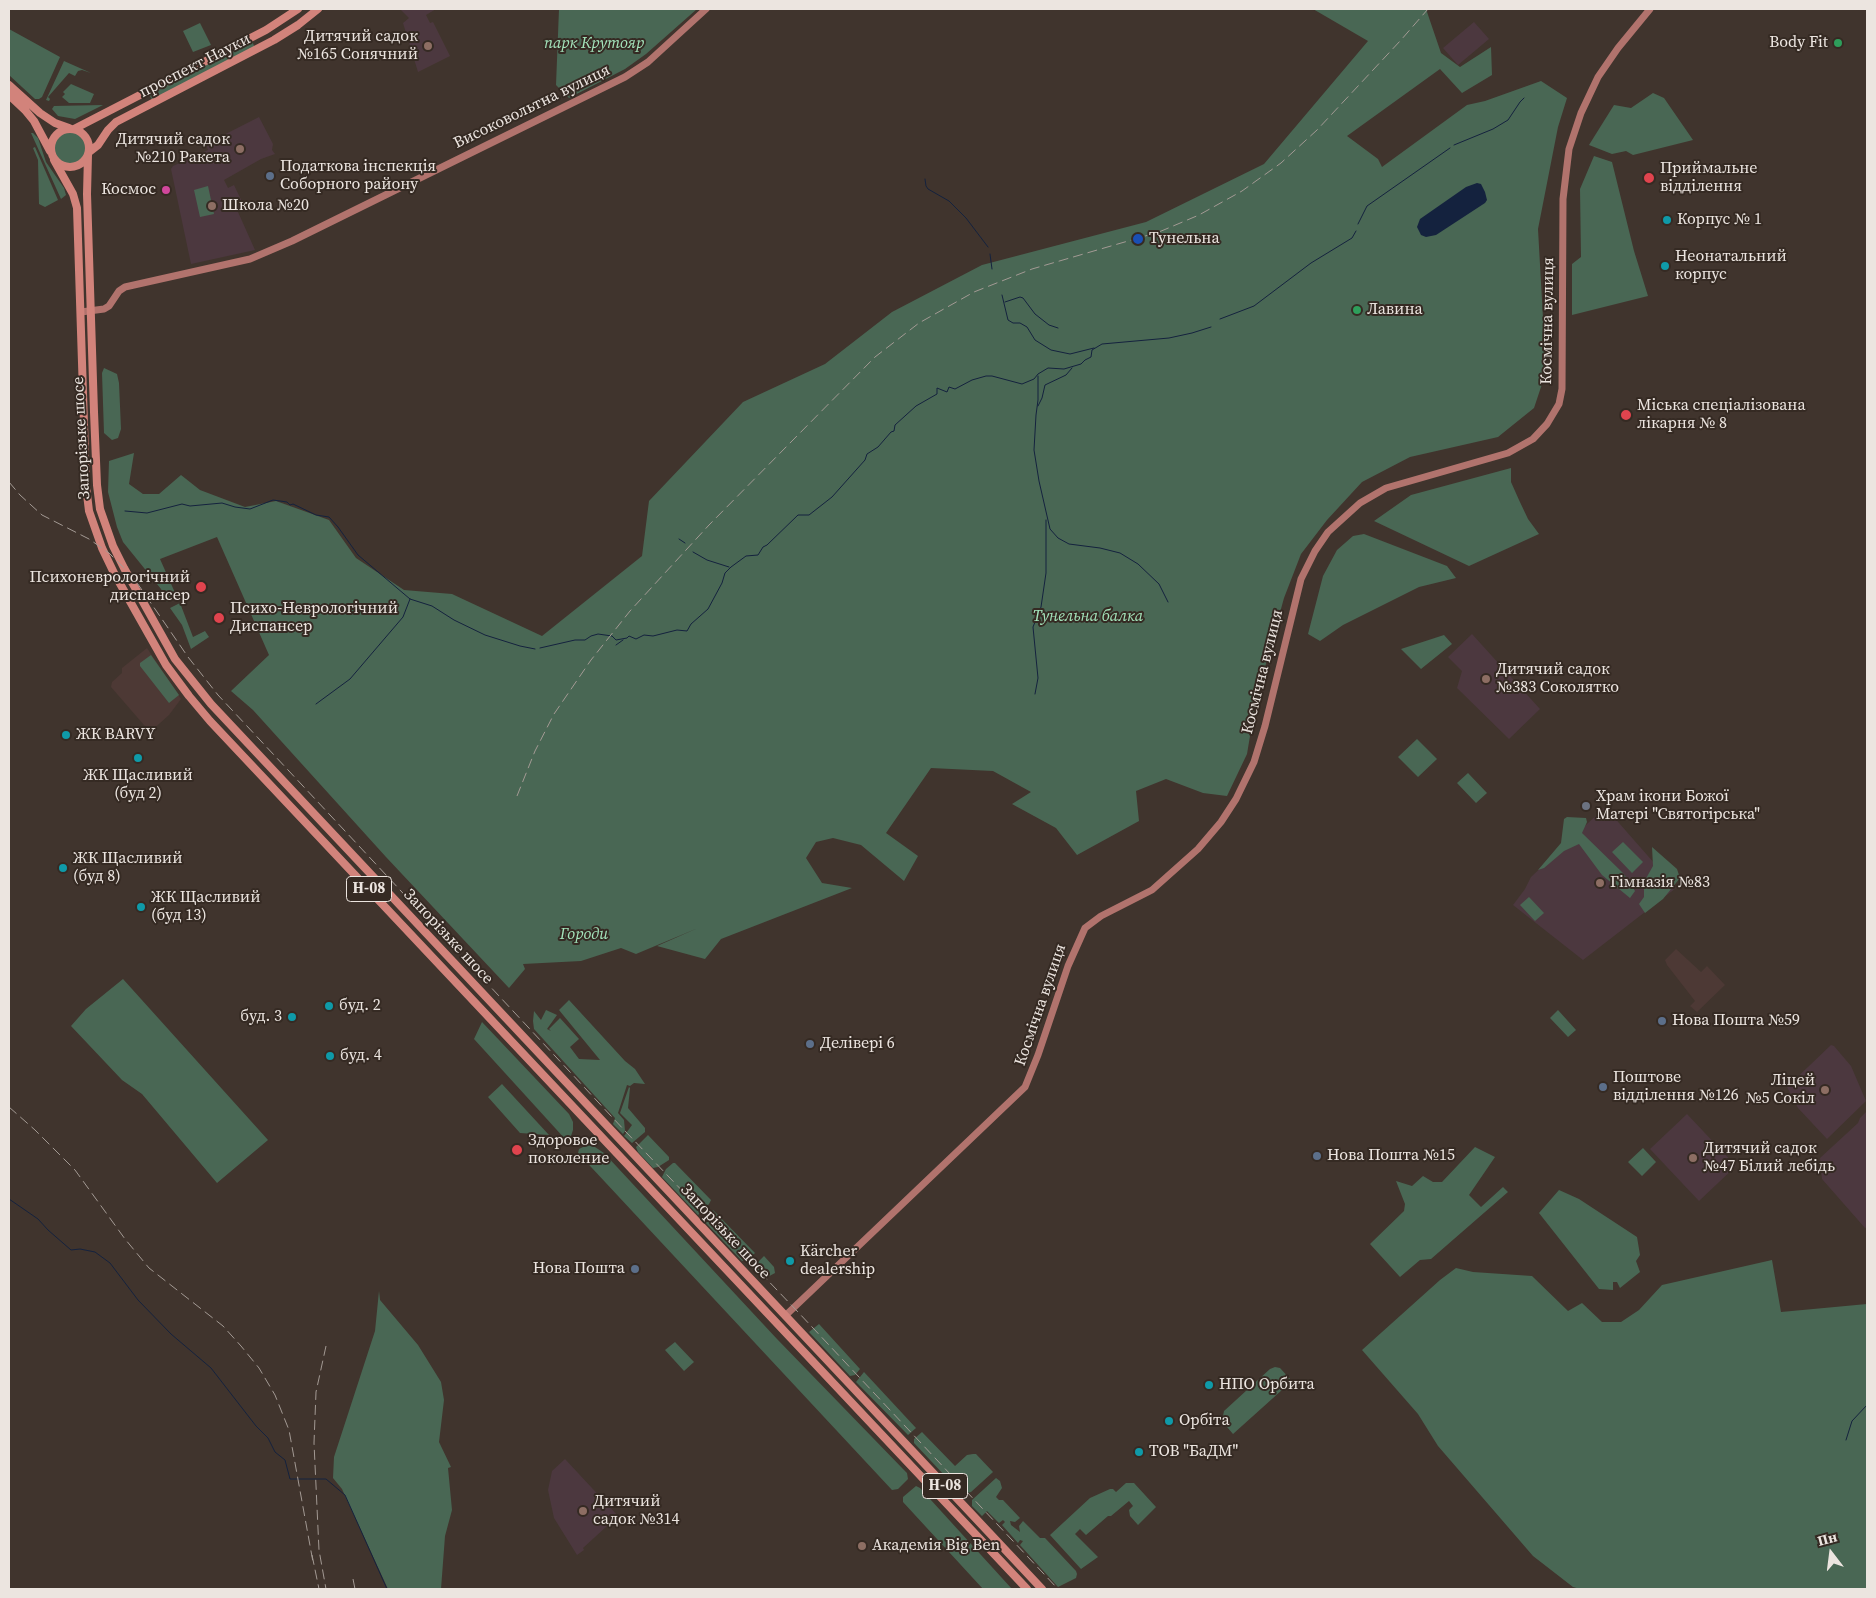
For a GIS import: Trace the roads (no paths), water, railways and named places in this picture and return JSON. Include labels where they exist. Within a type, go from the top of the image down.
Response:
[{"type":"main road","name":"проспект Науки","points":[[71,129],[266,30],[298,9]]},
{"type":"main road","name":"проспект Науки","points":[[88,154],[98,145],[116,122],[274,40],[298,26],[318,9]]},
{"type":"main road","name":"Високовольтна вулиця","points":[[81,312],[109,306],[125,287],[261,255],[521,129],[648,62],[706,9]]},
{"type":"main road","name":"Космічна вулиця","points":[[777,1324],[1025,1087],[1038,1055],[1068,966],[1085,928],[1101,916],[1152,890],[1198,849],[1221,822],[1236,799],[1254,762],[1265,726],[1301,579],[1315,551],[1328,532],[1360,503],[1386,488],[1508,453],[1533,439],[1547,424],[1559,404],[1562,389],[1564,359],[1563,199],[1570,149],[1581,114],[1598,77],[1618,48],[1650,9]]},
{"type":"main road","points":[[9,85],[40,113],[56,123],[71,129],[86,138],[88,154],[75,167],[63,166],[53,158],[50,145],[60,131],[71,129]]},
{"type":"main road","name":"Запорізьке шосе","points":[[9,95],[34,121],[73,194],[77,208],[86,486],[89,511],[102,548],[114,573],[155,648],[177,681],[210,721],[1027,1589]]},
{"type":"main road","name":"Запорізьке шосе","points":[[88,154],[87,194],[97,485],[100,509],[113,546],[165,642],[186,673],[217,711],[1042,1589]]},
{"type":"main road","points":[[480,1009],[489,1000]]},
{"type":"main road","points":[[594,1128],[602,1121]]},
{"type":"water","points":[[1477,183],[1481,184],[1485,192],[1487,200],[1485,203],[1436,235],[1426,237],[1421,235],[1417,227],[1420,219],[1466,187]]},
{"type":"waterway","points":[[1454,145],[1493,129],[1508,120],[1524,98]]},
{"type":"waterway","points":[[1358,224],[1367,206],[1450,148]]},
{"type":"waterway","points":[[925,179],[928,189],[949,201],[966,218],[988,247]]},
{"type":"waterway","points":[[1220,319],[1254,306],[1311,263],[1352,238],[1356,231]]},
{"type":"waterway","points":[[990,254],[992,269]]},
{"type":"waterway","points":[[1002,295],[1008,320],[1027,327],[1035,340],[1051,350],[1070,354],[1094,348]]},
{"type":"waterway","points":[[1005,302],[1020,297],[1023,298],[1035,314],[1049,325],[1058,328]]},
{"type":"waterway","points":[[540,648],[575,640],[585,640],[598,634],[612,636],[616,640],[629,636],[636,639],[644,635],[653,636],[677,630],[687,631],[691,624],[708,609],[722,583],[725,573],[731,567],[746,556],[758,555],[763,547],[798,515],[809,515],[832,497],[865,460],[867,454],[878,447],[894,431],[895,425],[916,406],[937,394],[937,388],[947,392],[949,387],[955,389],[972,380],[986,376],[1022,384],[1034,379],[1048,368],[1064,369],[1081,364],[1091,357],[1092,350],[1102,344],[1169,338],[1211,327]]},
{"type":"waterway","points":[[1038,406],[1045,385],[1066,375],[1072,368]]},
{"type":"waterway","points":[[1038,376],[1034,450],[1050,529],[1058,538],[1069,544],[1120,553],[1138,564],[1159,584],[1168,602]]},
{"type":"waterway","points":[[125,511],[147,513],[182,504],[190,506],[222,503],[250,509],[273,500],[287,502],[290,505],[293,504],[316,515],[329,517],[358,555],[410,599],[432,606],[454,620],[485,635],[535,649]]},
{"type":"waterway","points":[[1035,694],[1038,678],[1033,627],[1041,607],[1046,573],[1046,520]]},
{"type":"waterway","points":[[679,539],[685,543]]},
{"type":"waterway","points":[[693,552],[707,560],[729,567]]},
{"type":"waterway","points":[[316,704],[350,679],[403,617],[410,599]]},
{"type":"waterway","points":[[616,645],[623,640]]},
{"type":"waterway","points":[[9,1199],[38,1219],[71,1250],[80,1249],[95,1252],[110,1263],[138,1300],[171,1334],[211,1368],[256,1426],[268,1438],[275,1452],[285,1460],[290,1479],[326,1479],[345,1495],[387,1589]]},
{"type":"waterway","points":[[1846,1440],[1852,1421],[1867,1405]]},
{"type":"railway","points":[[517,796],[535,751],[554,714],[591,660],[630,611],[709,525],[875,357],[919,323],[974,292],[1032,269],[1159,232],[1199,215],[1242,191],[1281,163],[1317,130],[1428,9]]},
{"type":"railway","points":[[9,482],[42,515],[89,539],[109,553],[133,577],[188,657],[218,695],[626,1132],[1058,1589]]},
{"type":"railway","points":[[9,1107],[75,1170],[125,1239],[149,1268],[223,1326],[259,1368],[275,1395],[289,1430],[313,1562]]},
{"type":"railway","points":[[326,1346],[316,1392],[314,1443],[319,1550],[326,1589]]},
{"type":"railway","points":[[312,1555],[319,1589]]},
{"type":"railway","points":[[353,1579],[355,1589]]},
{"type":"place","name":"Body Fit","points":[[1838,43]]},
{"type":"place","name":"Дитячий садок №165 Сонячний","points":[[428,46]]},
{"type":"place","name":"Дитячий садок №210 Ракета","points":[[240,149]]},
{"type":"place","name":"Податкова інспекція Соборного району","points":[[270,176]]},
{"type":"place","name":"Приймальне відділення","points":[[1649,178]]},
{"type":"place","name":"Космос","points":[[166,190]]},
{"type":"place","name":"Школа №20","points":[[212,206]]},
{"type":"place","name":"Корпус № 1","points":[[1667,220]]},
{"type":"place","name":"Тунельна","points":[[1138,239]]},
{"type":"place","name":"Неонатальний корпус","points":[[1665,266]]},
{"type":"place","name":"Лавина","points":[[1357,310]]},
{"type":"place","name":"Міська спеціалізована лікарня № 8","points":[[1626,415]]},
{"type":"place","name":"Психоневрологічний диспансер","points":[[201,587]]},
{"type":"place","name":"Психо-Неврологічний Диспансер","points":[[219,618]]},
{"type":"place","name":"Дитячий садок №383 Соколятко","points":[[1486,679]]},
{"type":"place","name":"ЖК BARVY","points":[[66,735]]},
{"type":"place","name":"ЖК Щасливий (буд 2)","points":[[138,758]]},
{"type":"place","name":"Храм ікони Божої Матері \"Святогірська\"","points":[[1586,806]]},
{"type":"place","name":"ЖК Щасливий (буд 8)","points":[[63,868]]},
{"type":"place","name":"Гімназія №83","points":[[1600,883]]},
{"type":"place","name":"ЖК Щасливий (буд 13)","points":[[141,907]]},
{"type":"place","name":"буд. 2","points":[[329,1006]]},
{"type":"place","name":"буд. 3","points":[[292,1017]]},
{"type":"place","name":"Нова Пошта №59","points":[[1662,1021]]},
{"type":"place","name":"Делівері 6","points":[[810,1044]]},
{"type":"place","name":"буд. 4","points":[[330,1056]]},
{"type":"place","name":"Поштове відділення №126","points":[[1603,1087]]},
{"type":"place","name":"Ліцей №5 Сокіл","points":[[1825,1090]]},
{"type":"place","name":"Здоровое поколение","points":[[517,1150]]},
{"type":"place","name":"Нова Пошта №15","points":[[1317,1156]]},
{"type":"place","name":"Дитячий садок №47 Білий лебідь","points":[[1693,1158]]},
{"type":"place","name":"Kärcher dealership","points":[[790,1261]]},
{"type":"place","name":"Нова Пошта","points":[[635,1269]]},
{"type":"place","name":"НПО Орбита","points":[[1209,1385]]},
{"type":"place","name":"Орбіта","points":[[1169,1421]]},
{"type":"place","name":"ТОВ \"БаДМ\"","points":[[1139,1452]]},
{"type":"place","name":"Дитячий садок №314","points":[[583,1511]]},
{"type":"place","name":"Академія Big Ben","points":[[862,1546]]},
{"type":"park label","name":"парк Крутояр","points":[[594,44]]},
{"type":"park label","name":"Тунельна балка","points":[[1088,617]]},
{"type":"park label","name":"Городи","points":[[584,935]]}]
